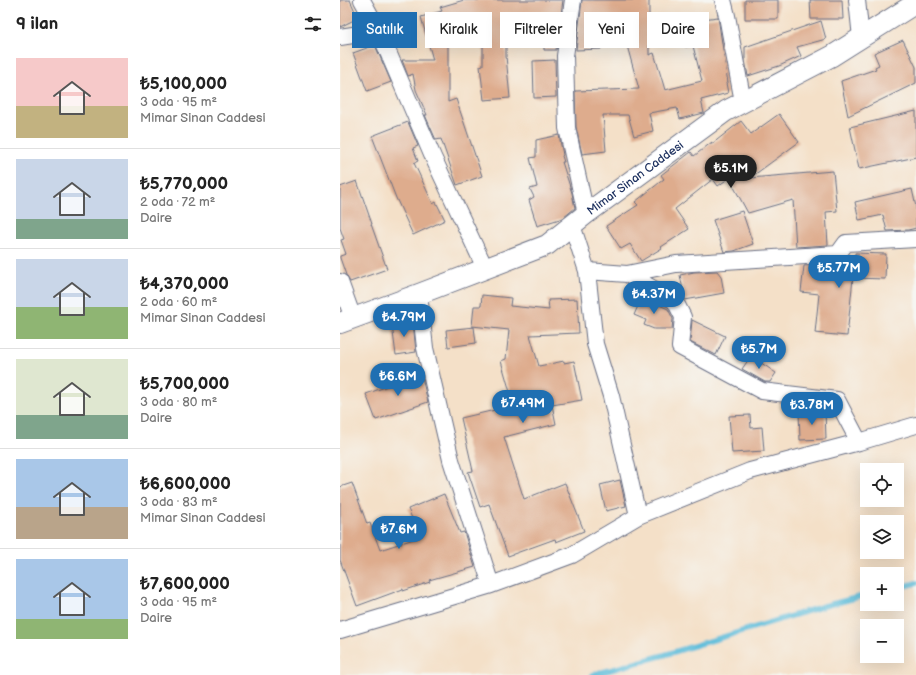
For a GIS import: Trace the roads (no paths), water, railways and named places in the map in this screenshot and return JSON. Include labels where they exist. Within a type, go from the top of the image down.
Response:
[{"type":"street","points":[[362,0],[369,12]]},
{"type":"street","points":[[573,0],[565,56],[566,128],[587,271],[595,344],[611,396],[638,516]]},
{"type":"street","points":[[723,0],[728,16],[743,102]]},
{"type":"street","points":[[857,0],[861,38]]},
{"type":"street","name":"Mimar Sinan Caddesi","points":[[346,320],[419,294],[546,245],[726,110],[832,56],[916,3]]},
{"type":"street","points":[[340,38],[352,36]]},
{"type":"street","points":[[386,48],[433,156],[485,268]]},
{"type":"street","points":[[587,271],[627,274],[676,264],[838,254],[846,243],[916,239]]},
{"type":"street","points":[[627,274],[675,301],[683,317],[680,348],[762,391],[837,400],[859,442]]},
{"type":"street","points":[[340,282],[346,320]]},
{"type":"street","points":[[419,294],[425,348],[451,460],[491,585]]},
{"type":"street","points":[[340,630],[491,585],[572,555],[638,516],[750,471],[916,425]]},
{"type":"waterway","points":[[904,586],[916,583]]},
{"type":"waterway","points":[[592,675],[664,655],[824,606],[860,597]]}]
